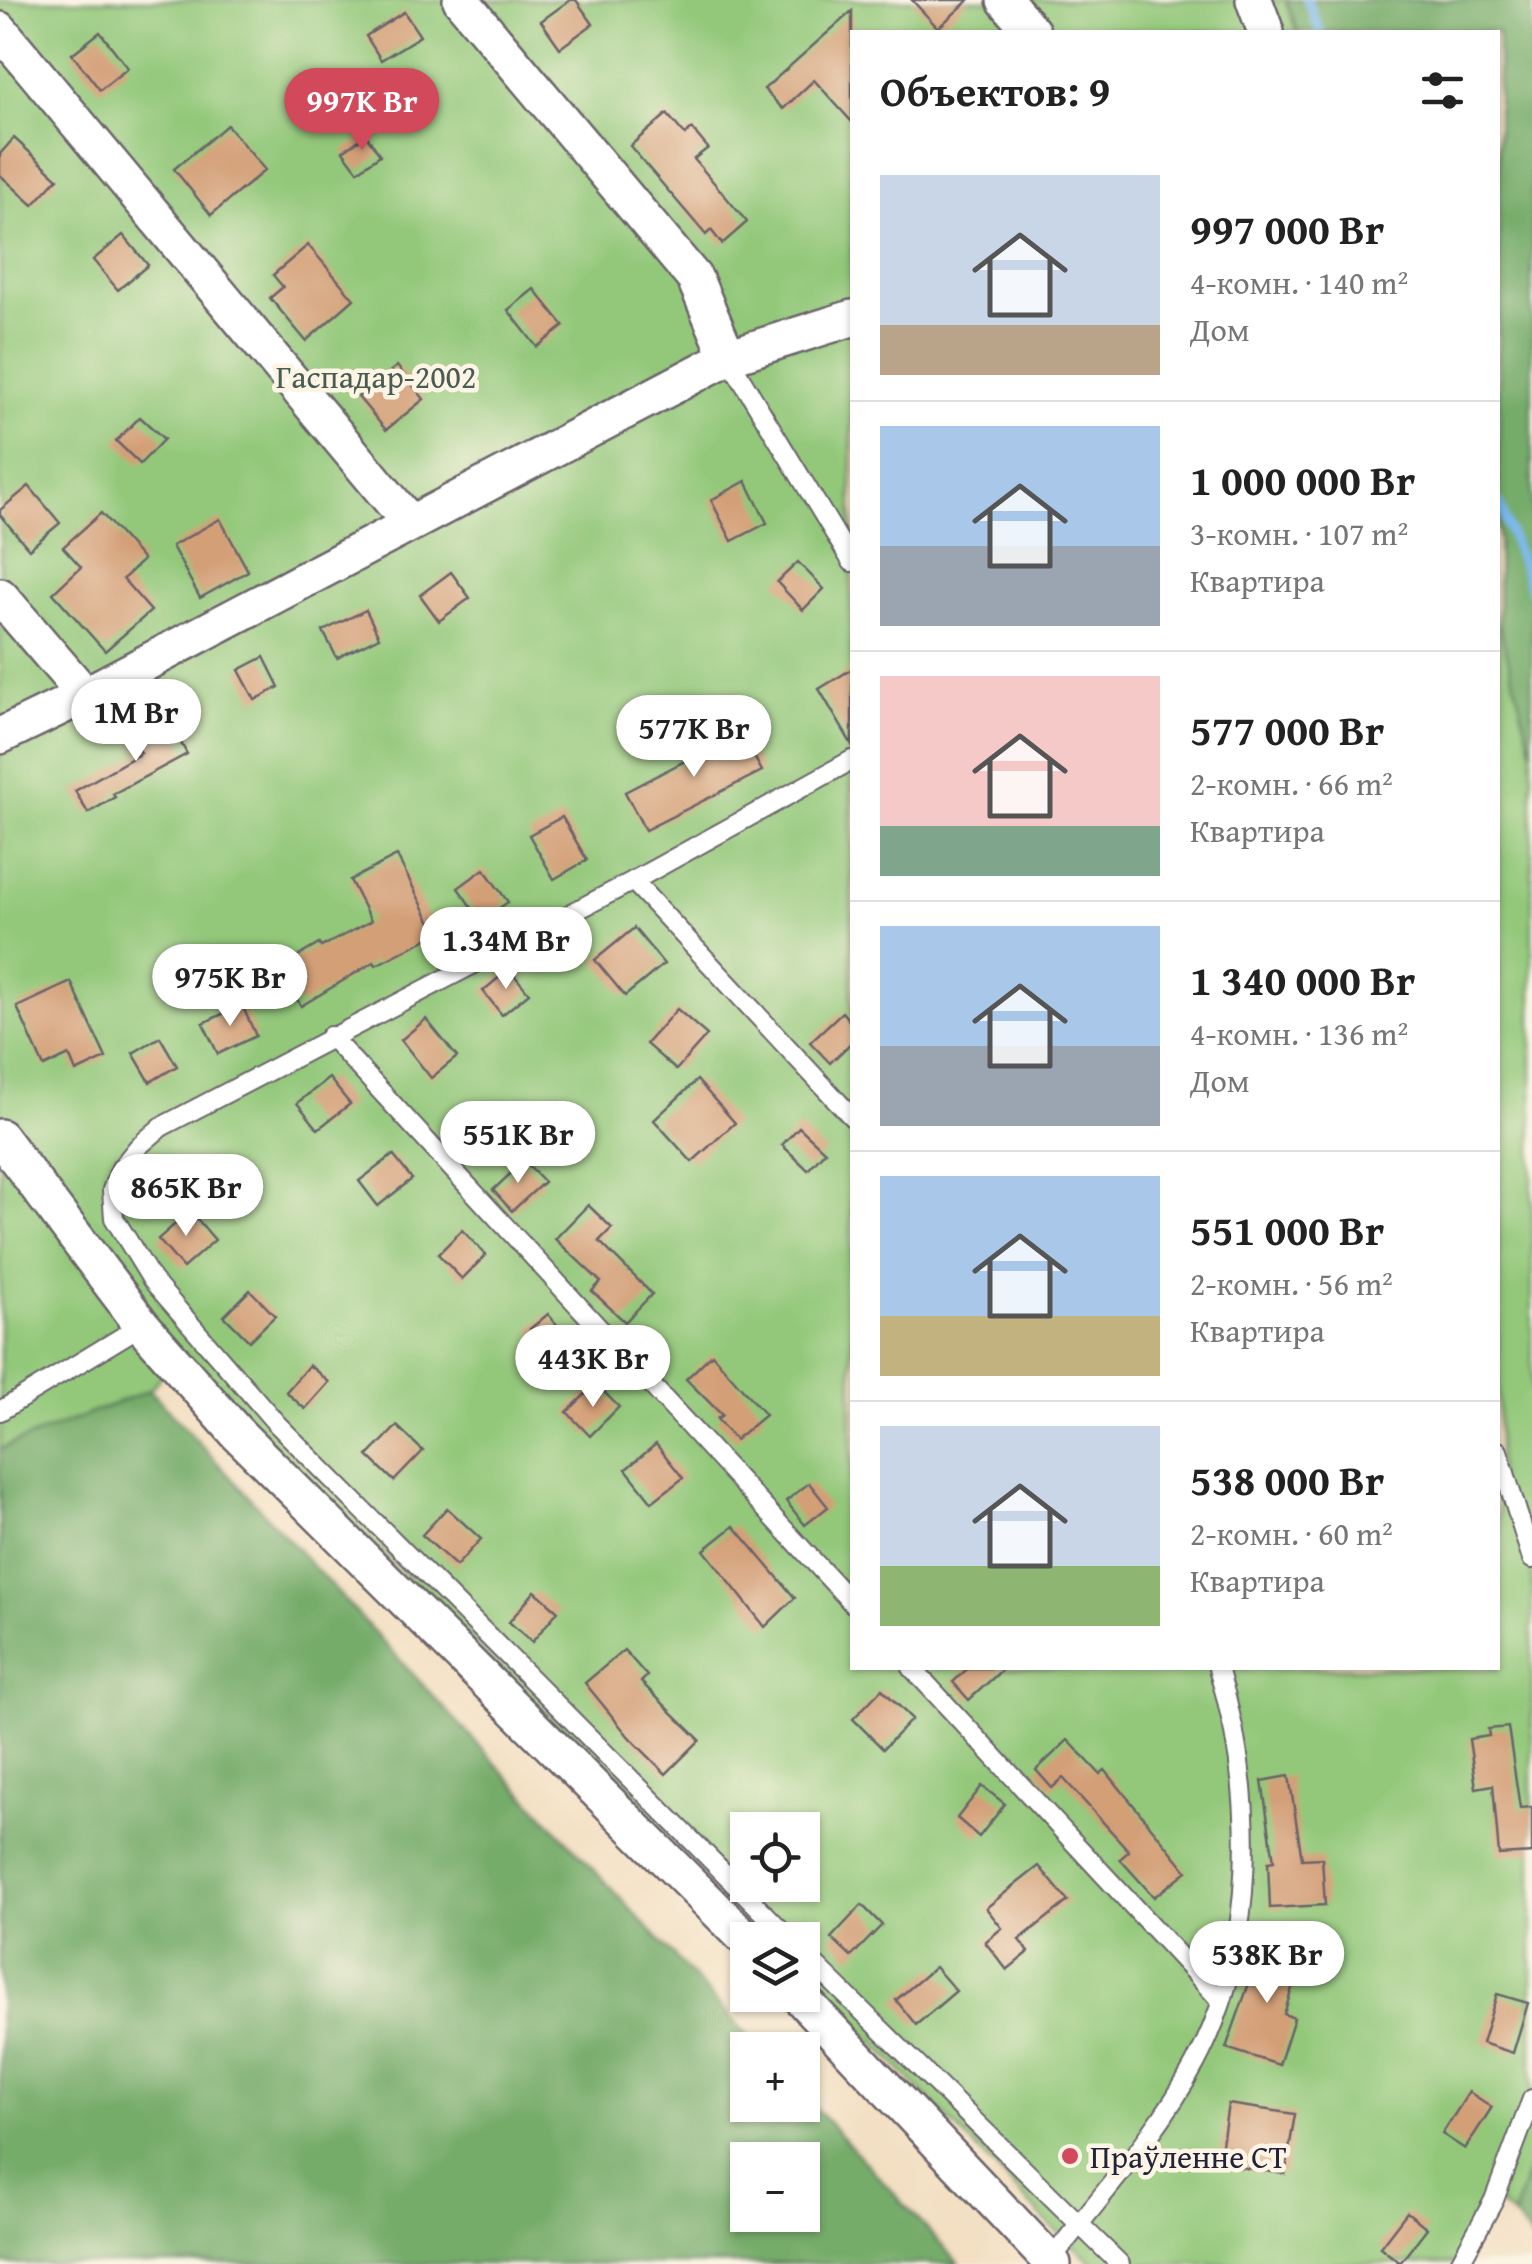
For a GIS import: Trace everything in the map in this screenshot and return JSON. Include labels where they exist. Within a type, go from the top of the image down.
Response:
[{"type":"street","points":[[460,0],[694,278],[728,357]]},
{"type":"street","points":[[1005,0],[1030,30]]},
{"type":"street","points":[[1254,0],[1265,30]]},
{"type":"street","points":[[0,30],[408,522]]},
{"type":"street","points":[[0,736],[728,357],[850,319]]},
{"type":"street","points":[[0,596],[84,695]]},
{"type":"street","points":[[0,1136],[142,1325],[237,1433],[730,1923]]},
{"type":"street","points":[[814,2012],[1052,2263]]},
{"type":"lane","points":[[728,357],[850,559]]},
{"type":"lane","points":[[773,1922],[276,1423],[152,1280],[114,1218],[112,1190],[121,1168],[161,1127],[633,881],[850,761]]},
{"type":"lane","points":[[633,881],[850,1115]]},
{"type":"lane","points":[[330,1036],[850,1601]]},
{"type":"lane","points":[[0,1410],[142,1325]]},
{"type":"lane","points":[[1500,1457],[1532,1559]]},
{"type":"lane","points":[[914,1670],[1220,2000]]},
{"type":"lane","points":[[1052,2263],[1166,2113],[1197,2061],[1220,2000],[1244,1903],[1245,1857],[1240,1768],[1218,1670]]},
{"type":"lane","points":[[820,1970],[1120,2264]]},
{"type":"lane","points":[[1459,2264],[1494,2200],[1532,2099]]},
{"type":"green space","name":"Гаспадар-2002","points":[[0,0],[1285,0],[1296,30],[850,30],[850,1670],[1500,1670],[1500,628],[1532,751],[1532,2162],[1513,2216],[1494,2201],[1459,2264],[1095,2264],[1055,2230],[820,1987],[820,1922],[756,1922],[736,1902],[820,1902],[820,1812],[730,1812],[730,1897],[179,1352],[150,1390],[0,1449]]},
{"type":"green space","points":[[1286,0],[1532,0],[1532,751],[1500,628],[1500,30],[1297,30]]},
{"type":"green space","points":[[150,1390],[744,2032],[730,2032],[730,2122],[820,2122],[820,2113],[959,2264],[0,2264],[0,1449]]},
{"type":"green space","points":[[1532,2162],[1532,2239],[1513,2216]]},
{"type":"building","points":[[570,0],[576,0],[593,24],[560,48],[541,21]]},
{"type":"building","points":[[912,0],[969,0],[938,28]]},
{"type":"building","points":[[852,11],[850,120],[814,80],[783,109],[764,89]]},
{"type":"building","points":[[404,12],[420,36],[381,60],[366,36]]},
{"type":"building","points":[[100,32],[128,68],[100,90],[72,54]]},
{"type":"building","points":[[667,114],[685,135],[692,129],[708,148],[694,159],[747,222],[722,244],[711,230],[706,235],[630,146]]},
{"type":"building","points":[[227,125],[265,170],[211,215],[174,169]]},
{"type":"building","points":[[366,135],[380,155],[358,171],[343,151]]},
{"type":"building","points":[[14,138],[58,178],[33,205],[0,175],[0,154]]},
{"type":"building","points":[[123,235],[148,265],[118,290],[93,260]]},
{"type":"building","points":[[308,245],[354,299],[306,341],[270,298],[283,287],[273,275]]},
{"type":"building","points":[[534,289],[564,326],[537,347],[508,310]]},
{"type":"building","points":[[397,366],[424,399],[386,430],[358,397]]},
{"type":"building","points":[[140,417],[164,439],[140,464],[116,441]]},
{"type":"building","points":[[746,481],[767,523],[732,541],[711,500]]},
{"type":"building","points":[[29,486],[60,523],[29,549],[0,510]]},
{"type":"building","points":[[101,513],[143,560],[123,579],[151,611],[105,651],[53,593],[81,567],[63,547]]},
{"type":"building","points":[[220,519],[248,571],[200,598],[172,546]]},
{"type":"building","points":[[798,562],[824,589],[803,610],[777,582]]},
{"type":"building","points":[[451,572],[470,598],[439,621],[420,595]]},
{"type":"building","points":[[366,610],[379,637],[337,658],[323,631]]},
{"type":"building","points":[[264,657],[279,687],[255,700],[239,670]]},
{"type":"building","points":[[850,670],[850,742],[819,689]]},
{"type":"building","points":[[166,716],[187,754],[113,794],[115,797],[88,813],[75,791],[141,753],[131,735]]},
{"type":"building","points":[[738,728],[762,771],[645,830],[625,792],[700,753],[698,750]]},
{"type":"building","points":[[562,817],[587,860],[554,879],[529,835]]},
{"type":"building","points":[[397,856],[437,934],[376,965],[374,962],[301,1006],[278,968],[371,921],[350,880]]},
{"type":"building","points":[[484,869],[508,902],[481,921],[458,888]]},
{"type":"building","points":[[634,928],[664,964],[625,996],[595,960]]},
{"type":"building","points":[[509,969],[529,993],[502,1015],[483,991]]},
{"type":"building","points":[[71,982],[106,1058],[76,1072],[69,1055],[44,1067],[17,1007]]},
{"type":"building","points":[[242,1005],[256,1036],[218,1054],[203,1023]]},
{"type":"building","points":[[677,1009],[707,1035],[676,1070],[646,1044]]},
{"type":"building","points":[[842,1012],[850,1022],[850,1044],[830,1063],[810,1042]]},
{"type":"building","points":[[426,1019],[457,1057],[431,1078],[401,1040]]},
{"type":"building","points":[[160,1037],[177,1066],[150,1082],[133,1053]]},
{"type":"building","points":[[329,1078],[350,1104],[318,1129],[297,1103]]},
{"type":"building","points":[[697,1080],[735,1123],[692,1162],[654,1120]]},
{"type":"building","points":[[799,1127],[825,1151],[808,1170],[782,1145]]},
{"type":"building","points":[[393,1155],[412,1179],[378,1206],[359,1181]]},
{"type":"building","points":[[524,1161],[544,1182],[512,1211],[493,1190]]},
{"type":"building","points":[[588,1205],[612,1228],[599,1241],[652,1294],[625,1322],[592,1291],[601,1282],[555,1239]]},
{"type":"building","points":[[190,1211],[215,1240],[183,1268],[158,1239]]},
{"type":"building","points":[[462,1230],[486,1255],[462,1279],[438,1254]]},
{"type":"building","points":[[250,1290],[275,1316],[249,1341],[224,1316]]},
{"type":"building","points":[[548,1314],[563,1332],[544,1347],[530,1329]]},
{"type":"building","points":[[712,1354],[765,1415],[735,1440],[717,1419],[722,1415],[686,1379]]},
{"type":"building","points":[[309,1365],[329,1382],[305,1409],[286,1392]]},
{"type":"building","points":[[596,1384],[619,1407],[590,1436],[567,1412]]},
{"type":"building","points":[[397,1426],[423,1451],[394,1481],[368,1456]]},
{"type":"building","points":[[656,1444],[683,1478],[652,1502],[626,1469]]},
{"type":"building","points":[[809,1483],[828,1507],[805,1525],[786,1501]]},
{"type":"building","points":[[447,1508],[481,1539],[456,1566],[422,1535]]},
{"type":"building","points":[[734,1526],[795,1598],[765,1627],[704,1550]]},
{"type":"building","points":[[535,1591],[558,1611],[532,1642],[509,1622]]},
{"type":"building","points":[[624,1650],[647,1676],[641,1682],[700,1740],[666,1774],[629,1737],[585,1683]]},
{"type":"building","points":[[966,1670],[1002,1670],[969,1700],[953,1682]]},
{"type":"building","points":[[882,1689],[912,1719],[883,1749],[853,1719]]},
{"type":"building","points":[[1508,1727],[1520,1808],[1532,1807],[1532,1853],[1499,1855],[1493,1785],[1476,1788],[1469,1739],[1489,1736],[1488,1729]]},
{"type":"building","points":[[1068,1740],[1100,1774],[1105,1770],[1187,1871],[1154,1897],[1120,1859],[1129,1851],[1063,1778],[1052,1788],[1036,1770]]},
{"type":"building","points":[[1289,1776],[1302,1859],[1322,1858],[1325,1905],[1270,1908],[1268,1862],[1274,1861],[1262,1781]]},
{"type":"building","points":[[982,1786],[1005,1804],[979,1837],[957,1818]]},
{"type":"building","points":[[1039,1866],[1068,1901],[1019,1940],[1029,1952],[1007,1970],[985,1942],[1002,1928],[986,1908]]},
{"type":"building","points":[[862,1905],[882,1925],[851,1957],[831,1938]]},
{"type":"building","points":[[1264,1941],[1303,1953],[1284,2014],[1294,2018],[1279,2065],[1226,2048]]},
{"type":"building","points":[[935,1967],[956,1991],[916,2025],[896,2000]]},
{"type":"building","points":[[1497,1994],[1528,2003],[1513,2053],[1482,2043]]},
{"type":"building","points":[[1469,2092],[1492,2107],[1465,2149],[1442,2134]]},
{"type":"building","points":[[1228,2104],[1295,2114],[1285,2174],[1219,2164]]},
{"type":"building","points":[[1407,2212],[1427,2228],[1400,2263],[1380,2247]]},
{"type":"waterway","points":[[1307,0],[1319,30]]},
{"type":"waterway","points":[[1500,506],[1532,591]]},
{"type":"place","name":"Праўленне СТ","points":[[1070,2156]]}]
